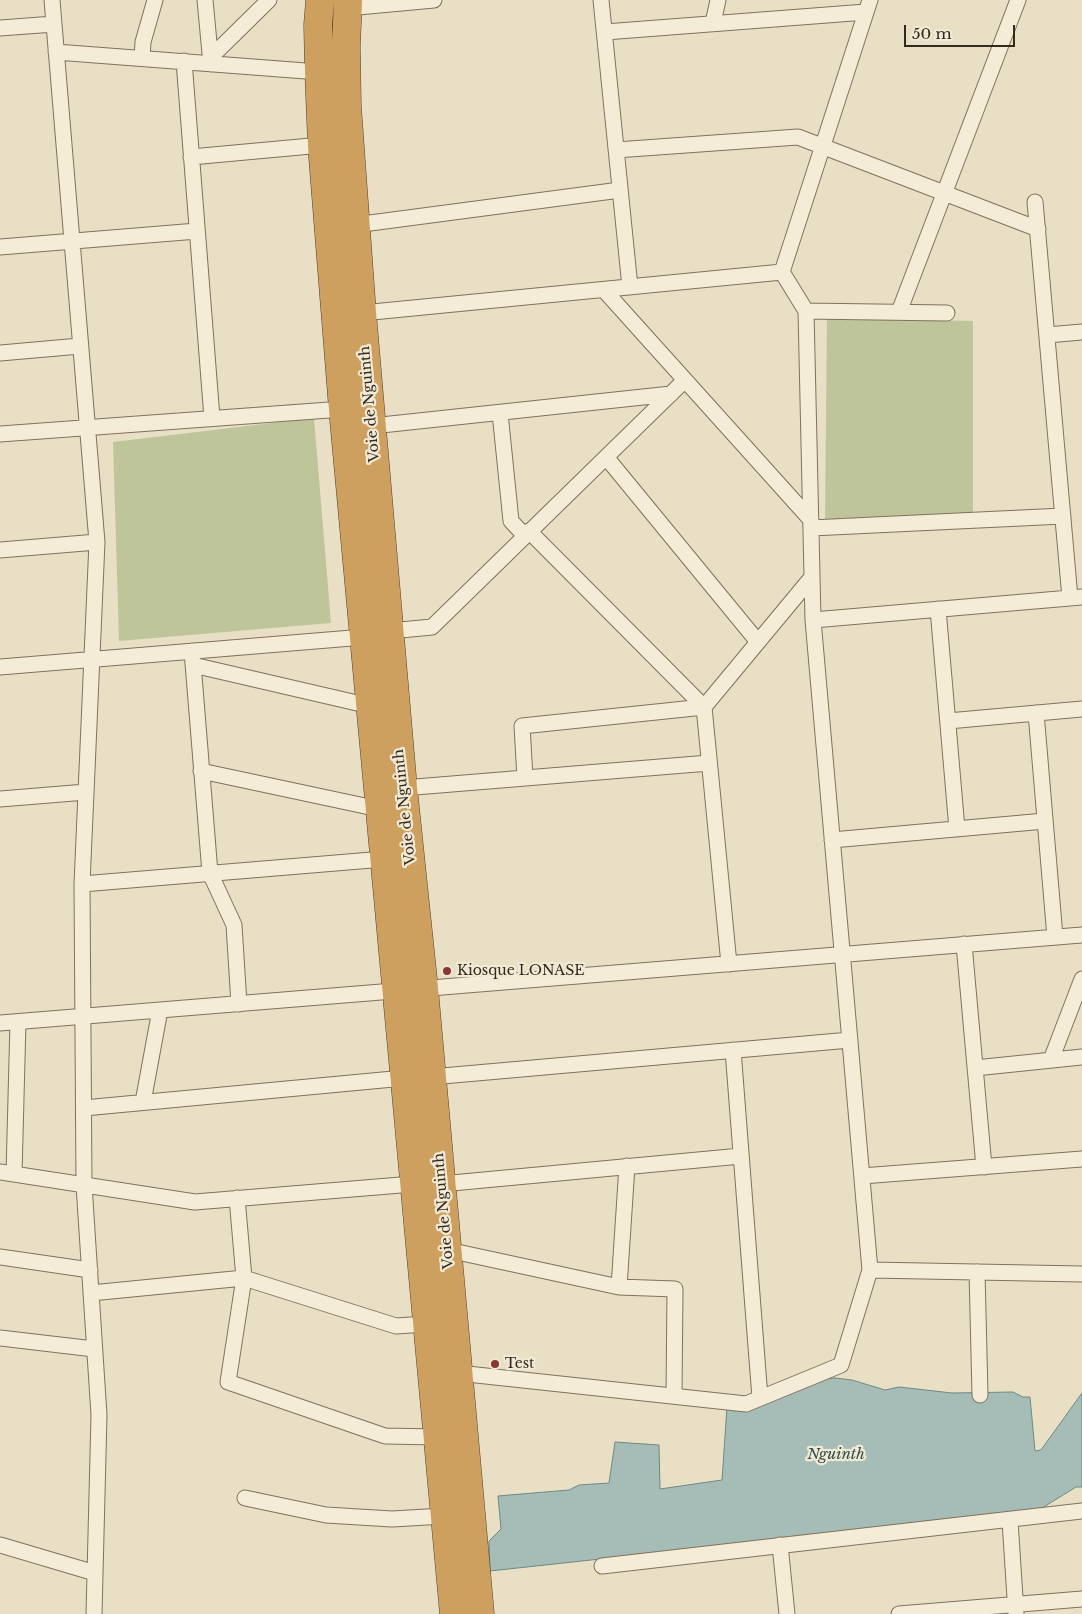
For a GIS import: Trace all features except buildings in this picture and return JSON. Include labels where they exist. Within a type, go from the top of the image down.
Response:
[{"type":"highway","name":"Voie de Nguinth","points":[[320,0],[318,25],[322,145],[343,409],[377,634],[403,788],[424,988],[480,1614]]},
{"type":"highway","name":"Voie de Nguinth","points":[[347,4],[347,106],[372,426],[377,634],[370,706],[454,1614]]},
{"type":"street","points":[[52,0],[97,542],[82,884],[84,1185],[99,1415],[94,1614]]},
{"type":"street","points":[[142,58],[142,42],[155,0]]},
{"type":"street","points":[[205,0],[210,61]]},
{"type":"street","points":[[210,61],[269,0]]},
{"type":"street","points":[[347,4],[434,0]]},
{"type":"street","points":[[601,0],[630,287]]},
{"type":"street","points":[[713,23],[718,0]]},
{"type":"street","points":[[899,312],[1018,0]]},
{"type":"street","points":[[458,1373],[746,1404],[841,1365],[870,1270],[813,620],[806,311],[782,272],[868,6],[713,23],[605,32]]},
{"type":"street","points":[[0,28],[54,24]]},
{"type":"street","points":[[56,52],[184,61],[210,61],[319,72]]},
{"type":"street","points":[[184,61],[212,418]]},
{"type":"street","points":[[616,150],[798,137],[1038,229]]},
{"type":"street","points":[[191,157],[322,145]]},
{"type":"street","points":[[355,225],[620,190]]},
{"type":"street","points":[[813,620],[1076,597],[1063,516],[1035,202]]},
{"type":"street","points":[[0,247],[197,231]]},
{"type":"street","points":[[362,313],[782,272]]},
{"type":"street","points":[[604,290],[811,524]]},
{"type":"street","points":[[806,311],[947,313]]},
{"type":"street","points":[[1047,336],[1082,332]]},
{"type":"street","points":[[0,353],[80,346]]},
{"type":"street","points":[[0,667],[92,659],[192,658],[432,627],[685,380]]},
{"type":"street","points":[[372,426],[671,394]]},
{"type":"street","points":[[0,434],[343,409]]},
{"type":"street","points":[[500,412],[511,521],[527,534],[704,707],[729,964]]},
{"type":"street","points":[[606,458],[758,642]]},
{"type":"street","points":[[811,524],[1063,516]]},
{"type":"street","points":[[0,550],[97,542]]},
{"type":"street","points":[[525,778],[522,726],[704,707],[812,577]]},
{"type":"street","points":[[938,609],[957,829]]},
{"type":"street","points":[[192,658],[370,706]]},
{"type":"street","points":[[192,658],[210,873],[234,925],[239,1004]]},
{"type":"street","points":[[948,721],[1082,709]]},
{"type":"street","points":[[1036,713],[1055,937]]},
{"type":"street","points":[[403,788],[709,762]]},
{"type":"street","points":[[201,771],[379,809]]},
{"type":"street","points":[[0,799],[86,792]]},
{"type":"street","points":[[832,840],[1045,821]]},
{"type":"street","points":[[82,884],[384,859]]},
{"type":"street","points":[[0,1023],[1082,935]]},
{"type":"street","points":[[964,944],[984,1167]]},
{"type":"street","points":[[1051,1060],[1082,979]]},
{"type":"street","points":[[143,1102],[160,1010]]},
{"type":"street","points":[[18,1022],[7,1173],[195,1202],[413,1184]]},
{"type":"street","points":[[431,1077],[850,1040]]},
{"type":"street","points":[[733,1050],[760,1398]]},
{"type":"street","points":[[975,1068],[1082,1057]]},
{"type":"street","points":[[84,1108],[404,1078]]},
{"type":"street","points":[[441,1184],[741,1156]]},
{"type":"street","points":[[862,1176],[1082,1159]]},
{"type":"street","points":[[619,1287],[627,1166]]},
{"type":"street","points":[[237,1198],[244,1278],[228,1382],[385,1436],[437,1437]]},
{"type":"street","points":[[448,1250],[619,1287],[675,1289],[674,1396]]},
{"type":"street","points":[[0,1257],[90,1270]]},
{"type":"street","points":[[870,1270],[1082,1274]]},
{"type":"street","points":[[977,1272],[980,1395]]},
{"type":"street","points":[[91,1293],[244,1278],[396,1326],[426,1324]]},
{"type":"street","points":[[0,1338],[94,1349]]},
{"type":"street","points":[[245,1498],[326,1515],[392,1519],[444,1516]]},
{"type":"street","points":[[602,1566],[1010,1521],[1082,1511]]},
{"type":"street","points":[[1010,1521],[1016,1609]]},
{"type":"street","points":[[780,1545],[787,1614]]},
{"type":"street","points":[[0,1546],[95,1573]]},
{"type":"street","points":[[899,1614],[1016,1609],[1082,1599]]},
{"type":"green space","points":[[827,318],[973,321],[973,514],[825,520]]},
{"type":"green space","points":[[314,418],[331,623],[119,641],[113,442]]},
{"type":"water","name":"Nguinth","points":[[835,1378],[852,1380],[885,1390],[899,1387],[952,1393],[1013,1392],[1023,1397],[1030,1397],[1035,1451],[1041,1450],[1082,1393],[1082,1487],[1076,1487],[1034,1513],[490,1571],[489,1541],[501,1529],[498,1496],[569,1490],[579,1485],[609,1483],[615,1442],[659,1445],[660,1489],[722,1480],[727,1407],[816,1380]]},
{"type":"place","name":"Kiosque LONASE","points":[[447,971]]},
{"type":"place","name":"Test","points":[[495,1364]]}]
